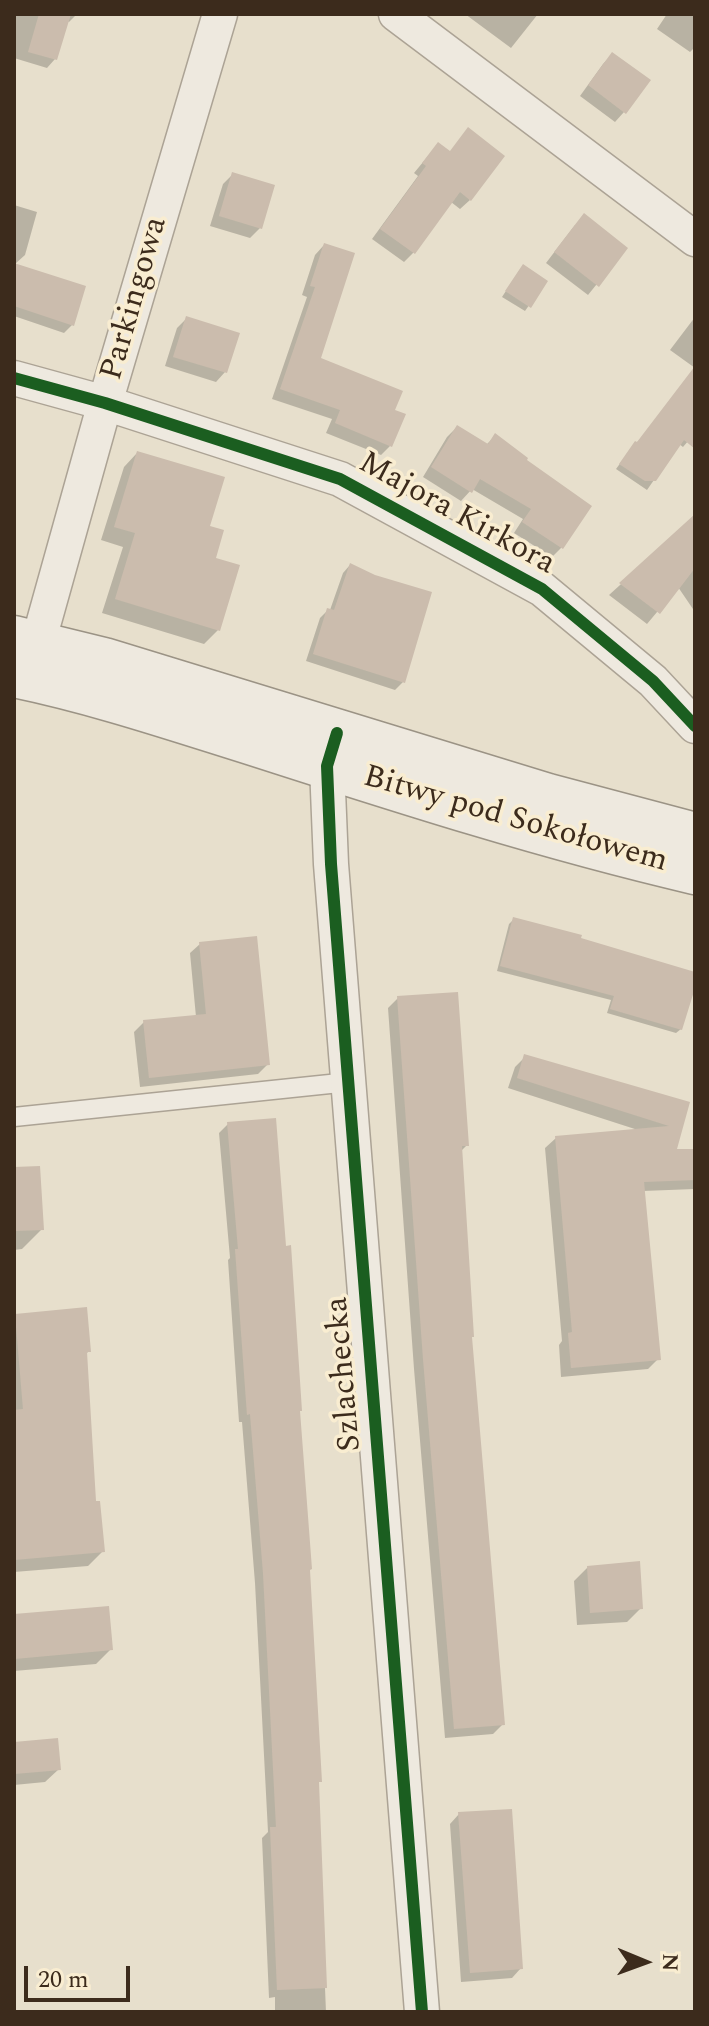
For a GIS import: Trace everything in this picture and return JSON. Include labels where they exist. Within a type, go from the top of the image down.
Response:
[{"type":"street","name":"Parkingowa","points":[[24,658],[105,403],[220,14]]},
{"type":"street","points":[[396,14],[695,239]]},
{"type":"street","name":"Majora Kirkora","points":[[14,378],[105,403],[340,479],[542,589],[653,681],[695,726]]},
{"type":"street","name":"Bitwy pod Sokołowem","points":[[24,658],[173,681],[332,750],[542,833],[695,872]]},
{"type":"street","name":"Bitwy pod Sokołowem","points":[[332,750],[548,796],[695,835]]},
{"type":"street","name":"Szlachecka","points":[[332,750],[331,864],[422,2012]]},
{"type":"lane","points":[[14,1117],[349,1082]]},
{"type":"building","points":[[39,14],[71,14],[57,60],[28,52]]},
{"type":"building","points":[[612,52],[651,80],[626,114],[588,85]]},
{"type":"building","points":[[468,127],[505,156],[471,201],[460,192],[415,254],[380,229],[426,166],[422,163],[438,142],[450,151]]},
{"type":"building","points":[[232,172],[275,185],[262,229],[219,216]]},
{"type":"building","points":[[584,213],[628,248],[599,287],[554,252]]},
{"type":"building","points":[[324,243],[355,253],[321,358],[403,391],[395,410],[406,414],[392,447],[335,423],[340,410],[280,389],[315,287],[310,286]]},
{"type":"building","points":[[14,263],[86,286],[74,326],[14,306]]},
{"type":"building","points":[[523,264],[548,281],[531,308],[505,291]]},
{"type":"building","points":[[186,316],[240,333],[227,373],[173,357]]},
{"type":"building","points":[[695,366],[695,449],[684,440],[656,481],[645,481],[619,464]]},
{"type":"building","points":[[457,425],[488,444],[495,433],[592,506],[563,549],[522,522],[531,509],[480,479],[472,493],[431,467]]},
{"type":"building","points":[[137,451],[225,477],[210,526],[224,530],[216,558],[240,565],[220,631],[115,599],[135,533],[114,527]]},
{"type":"building","points":[[695,514],[695,568],[660,614],[619,583]]},
{"type":"building","points":[[350,563],[375,575],[432,592],[405,683],[313,654],[327,608],[334,610]]},
{"type":"building","points":[[513,917],[582,935],[581,938],[695,972],[695,988],[682,1030],[610,1009],[614,996],[500,966]]},
{"type":"building","points":[[257,936],[270,1065],[149,1078],[143,1020],[206,1014],[199,942]]},
{"type":"building","points":[[458,992],[469,1146],[462,1146],[472,1337],[505,1725],[454,1729],[397,996]]},
{"type":"building","points":[[524,1054],[690,1102],[677,1149],[695,1149],[695,1180],[644,1182],[661,1360],[571,1368],[568,1333],[572,1332],[555,1136],[669,1126],[517,1078]]},
{"type":"building","points":[[276,1118],[286,1246],[291,1245],[312,1569],[327,1988],[277,1990],[270,1827],[276,1827],[263,1573],[250,1414],[247,1415],[227,1122]]},
{"type":"building","points":[[40,1166],[44,1230],[14,1231],[14,1167]]},
{"type":"building","points":[[87,1307],[96,1501],[100,1501],[105,1552],[14,1560],[14,1410],[23,1409],[15,1314]]},
{"type":"building","points":[[640,1561],[643,1609],[590,1613],[587,1566]]},
{"type":"building","points":[[109,1606],[113,1650],[14,1659],[14,1614]]},
{"type":"building","points":[[58,1738],[61,1770],[14,1774],[14,1742]]},
{"type":"building","points":[[512,1809],[523,1969],[470,1973],[458,1812]]},
{"type":"cycle path","points":[[14,378],[105,403],[340,479],[542,589],[653,681],[695,726]]},
{"type":"cycle path","points":[[337,733],[327,766],[331,864],[422,2012]]}]
